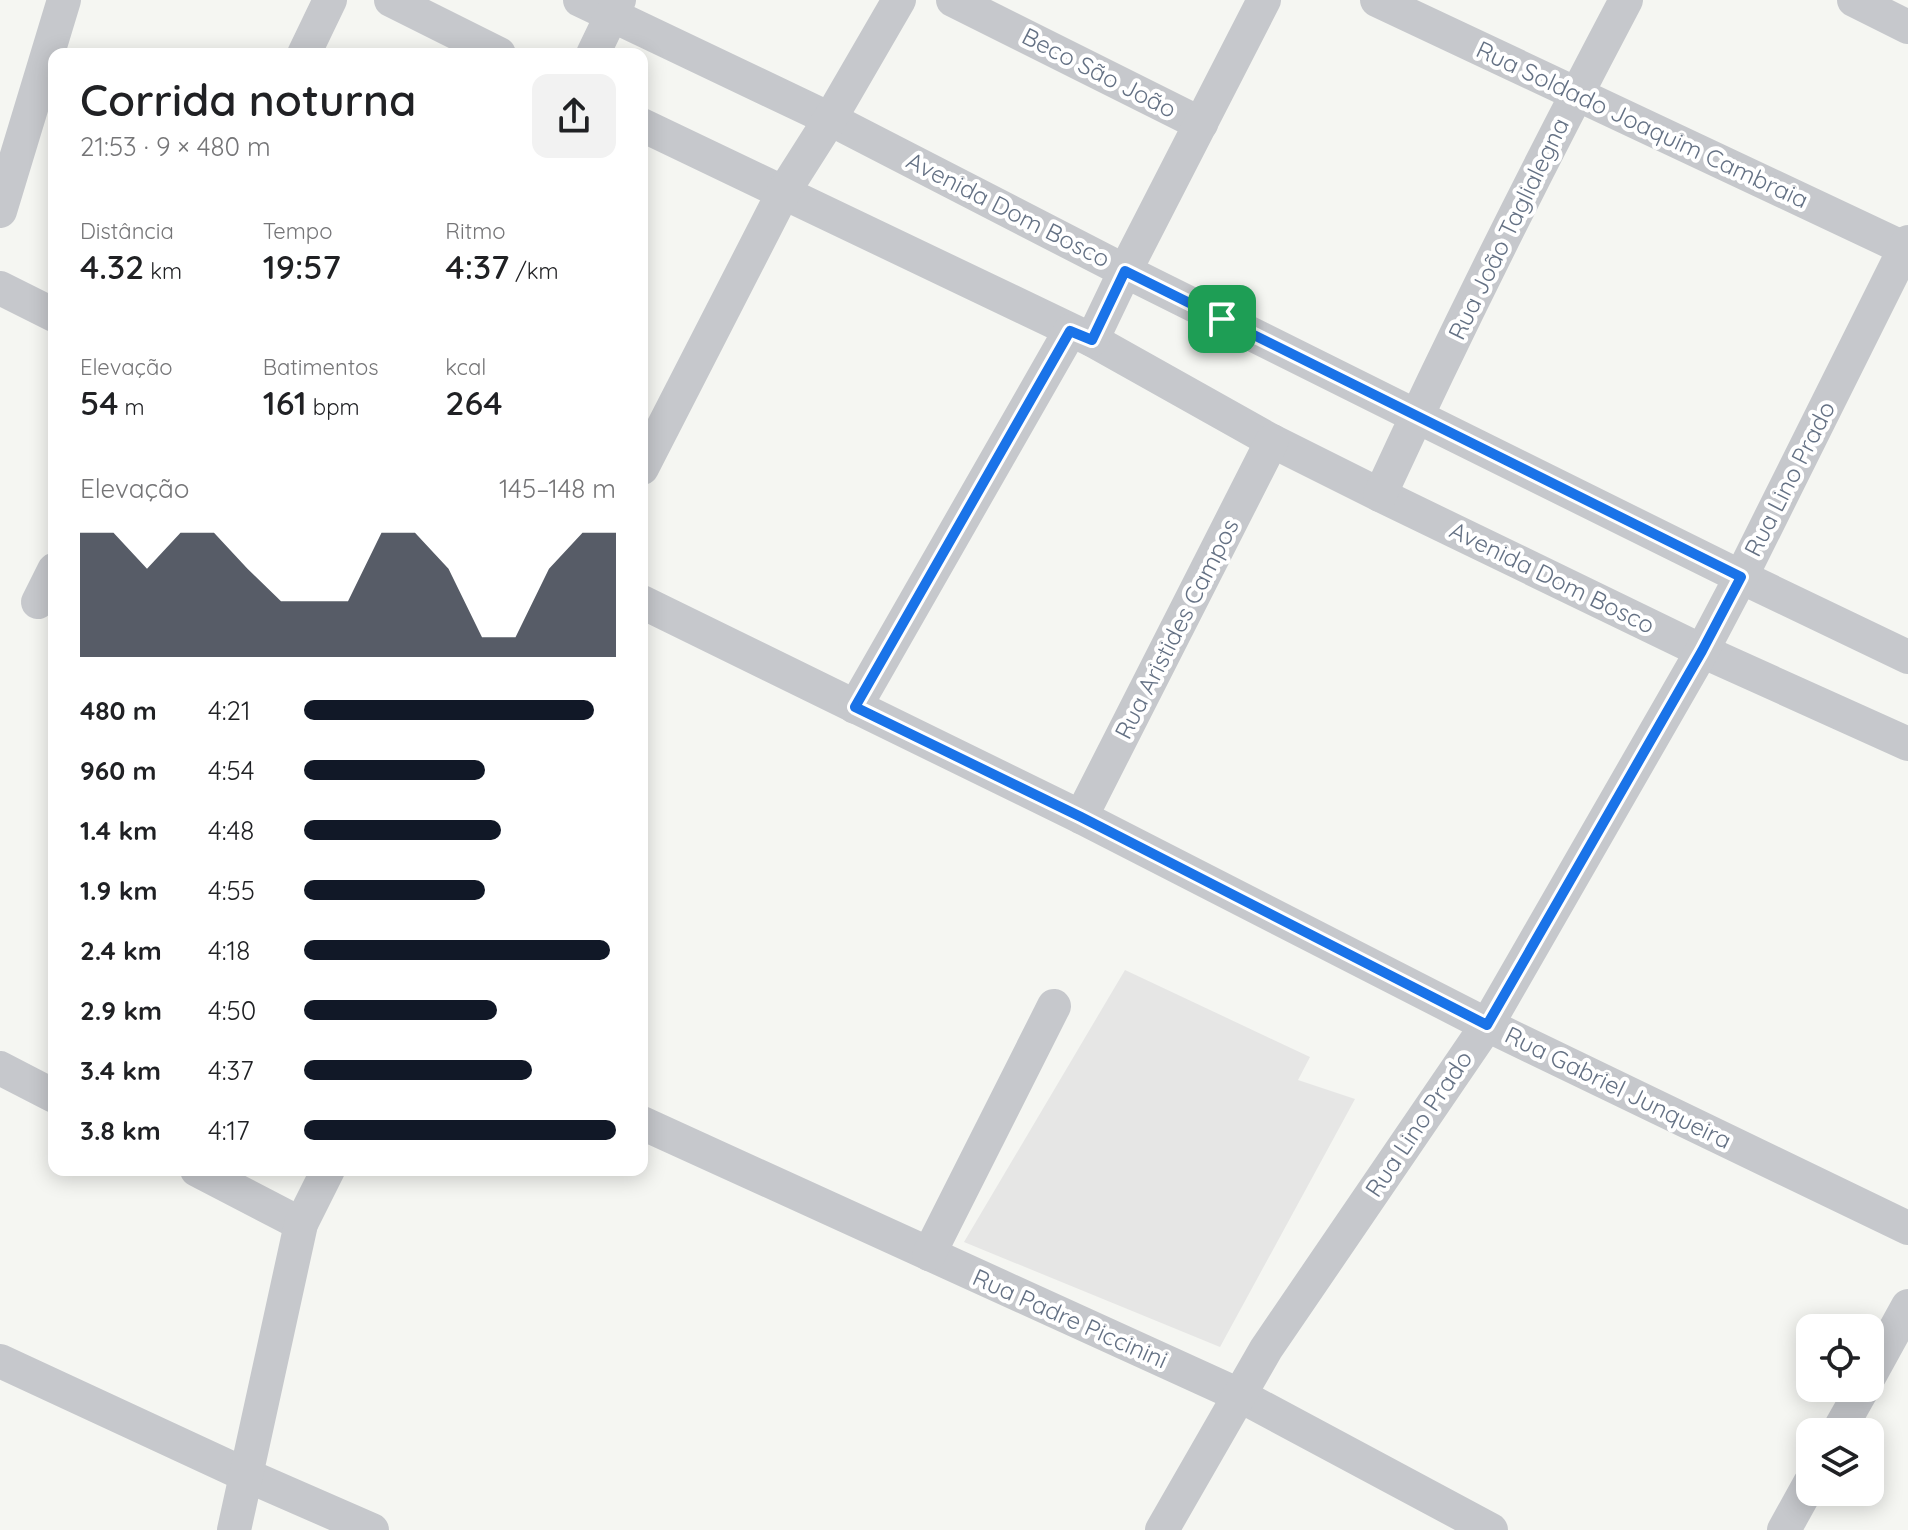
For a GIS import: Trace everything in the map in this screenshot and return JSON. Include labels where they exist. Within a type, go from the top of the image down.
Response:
[{"type":"street","points":[[49,48],[64,0]]},
{"type":"street","points":[[307,48],[330,0]]},
{"type":"street","points":[[391,0],[487,48]]},
{"type":"street","name":"Avenida Dom Bosco","points":[[580,0],[615,8],[1125,271],[1908,657]]},
{"type":"street","points":[[648,456],[783,193],[899,0]]},
{"type":"street","name":"Beco São João","points":[[953,0],[1201,124]]},
{"type":"street","points":[[855,707],[1081,336],[1125,271],[1264,0]]},
{"type":"street","name":"Rua Soldado Joaquim Cambraia","points":[[1377,0],[1907,246]]},
{"type":"street","name":"Rua João Taglialegna","points":[[1380,495],[1576,94],[1626,0]]},
{"type":"street","points":[[1854,0],[1908,27]]},
{"type":"street","points":[[596,48],[615,8]]},
{"type":"street","points":[[0,211],[48,53]]},
{"type":"street","name":"Avenida Dom Bosco","points":[[648,128],[1081,336],[1272,441],[1380,495],[1702,651],[1908,744]]},
{"type":"street","name":"Rua Lino Prado","points":[[1162,1530],[1266,1349],[1487,1025],[1702,651],[1907,246]]},
{"type":"street","points":[[0,288],[48,312]]},
{"type":"street","name":"Rua Aristides Campos","points":[[1081,817],[1272,441]]},
{"type":"street","points":[[38,602],[48,582]]},
{"type":"street","name":"Rua Gabriel Junqueira","points":[[648,605],[1081,817],[1487,1025],[1908,1228]]},
{"type":"street","points":[[929,1254],[1054,1006]]},
{"type":"street","points":[[0,1068],[48,1093]]},
{"type":"street","name":"Rua Padre Piccinini","points":[[648,1126],[1239,1395],[1491,1530]]},
{"type":"street","points":[[209,1176],[301,1224]]},
{"type":"street","points":[[234,1530],[301,1224],[325,1176]]},
{"type":"street","points":[[1884,1350],[1908,1306]]},
{"type":"street","points":[[0,1361],[372,1530]]},
{"type":"street","points":[[1784,1530],[1797,1506]]},
{"type":"shaded area","points":[[1125,970],[1310,1057],[1298,1080],[1355,1099],[1220,1347],[964,1242]]},
{"type":"route","points":[[1125,271],[1222,319],[1741,577],[1702,651],[1487,1025],[1081,817],[855,707],[1070,331],[1092,340],[1125,271]]}]
